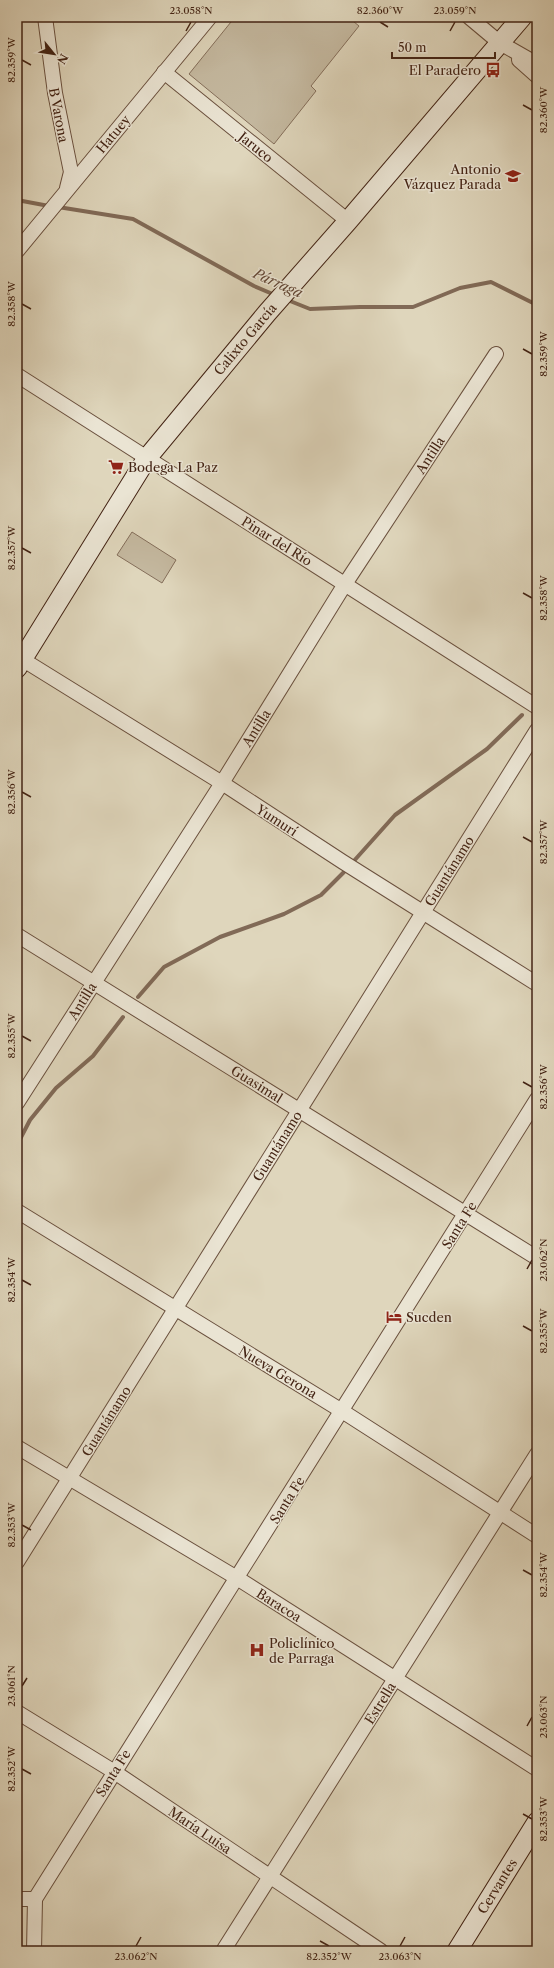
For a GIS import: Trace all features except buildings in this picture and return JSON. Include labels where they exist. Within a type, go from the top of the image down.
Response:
[{"type":"main road","name":"Calixto García","points":[[19,661],[147,458],[267,313],[348,221],[522,17]]},
{"type":"main road","name":"Cervantes","points":[[457,1951],[537,1822]]},
{"type":"street","name":"B Varona","points":[[45,17],[54,93],[71,172],[67,189]]},
{"type":"street","name":"Hatuey","points":[[17,252],[67,189],[210,17]]},
{"type":"street","points":[[469,17],[537,76]]},
{"type":"street","points":[[500,43],[537,64]]},
{"type":"street","name":"Jaruco","points":[[164,72],[348,221]]},
{"type":"street","name":"Antilla","points":[[17,1103],[222,783],[345,584],[496,354]]},
{"type":"street","name":"Pinar del Río","points":[[17,375],[537,706]]},
{"type":"street","name":"Yumurí","points":[[19,661],[222,783],[342,862],[537,984]]},
{"type":"street","name":"Guantánamo","points":[[17,1562],[537,730]]},
{"type":"street","name":"Guasimal","points":[[17,935],[467,1213],[537,1258]]},
{"type":"street","name":"Santa Fe","points":[[34,1899],[113,1771],[237,1578],[467,1213],[537,1099]]},
{"type":"street","name":"Nueva Gerona","points":[[17,1211],[342,1411],[537,1536]]},
{"type":"street","name":"Baracoa","points":[[17,1447],[237,1578],[537,1769]]},
{"type":"street","name":"Estrella","points":[[223,1951],[537,1454]]},
{"type":"street","name":"María Luisa","points":[[17,1712],[113,1771],[381,1951]]},
{"type":"street","points":[[17,1899],[34,1899],[34,1951]]},
{"type":"shaded area","points":[[235,17],[348,17],[359,26],[311,86],[316,91],[274,144],[189,74]]},
{"type":"shaded area","points":[[132,532],[176,560],[162,583],[117,555]]},
{"type":"waterway","name":"Párraga","points":[[17,200],[49,206]]},
{"type":"waterway","name":"Párraga","points":[[58,207],[133,219],[254,286],[275,295]]},
{"type":"waterway","name":"Párraga","points":[[285,299],[310,309],[413,307],[460,288],[491,282],[537,305]]},
{"type":"waterway","points":[[138,997],[164,967],[220,937],[284,914],[321,895],[344,872],[395,815],[487,749],[522,715]]},
{"type":"waterway","points":[[17,1145],[30,1120],[56,1088],[93,1056],[123,1017]]},
{"type":"place","name":"El Paradero","points":[[493,70]]},
{"type":"place","name":"Antonio Vázquez Parada","points":[[513,176]]},
{"type":"place","name":"Bodega La Paz","points":[[116,467]]},
{"type":"place","name":"Sucden","points":[[394,1317]]},
{"type":"place","name":"Policlínico de Parraga","points":[[257,1650]]}]
